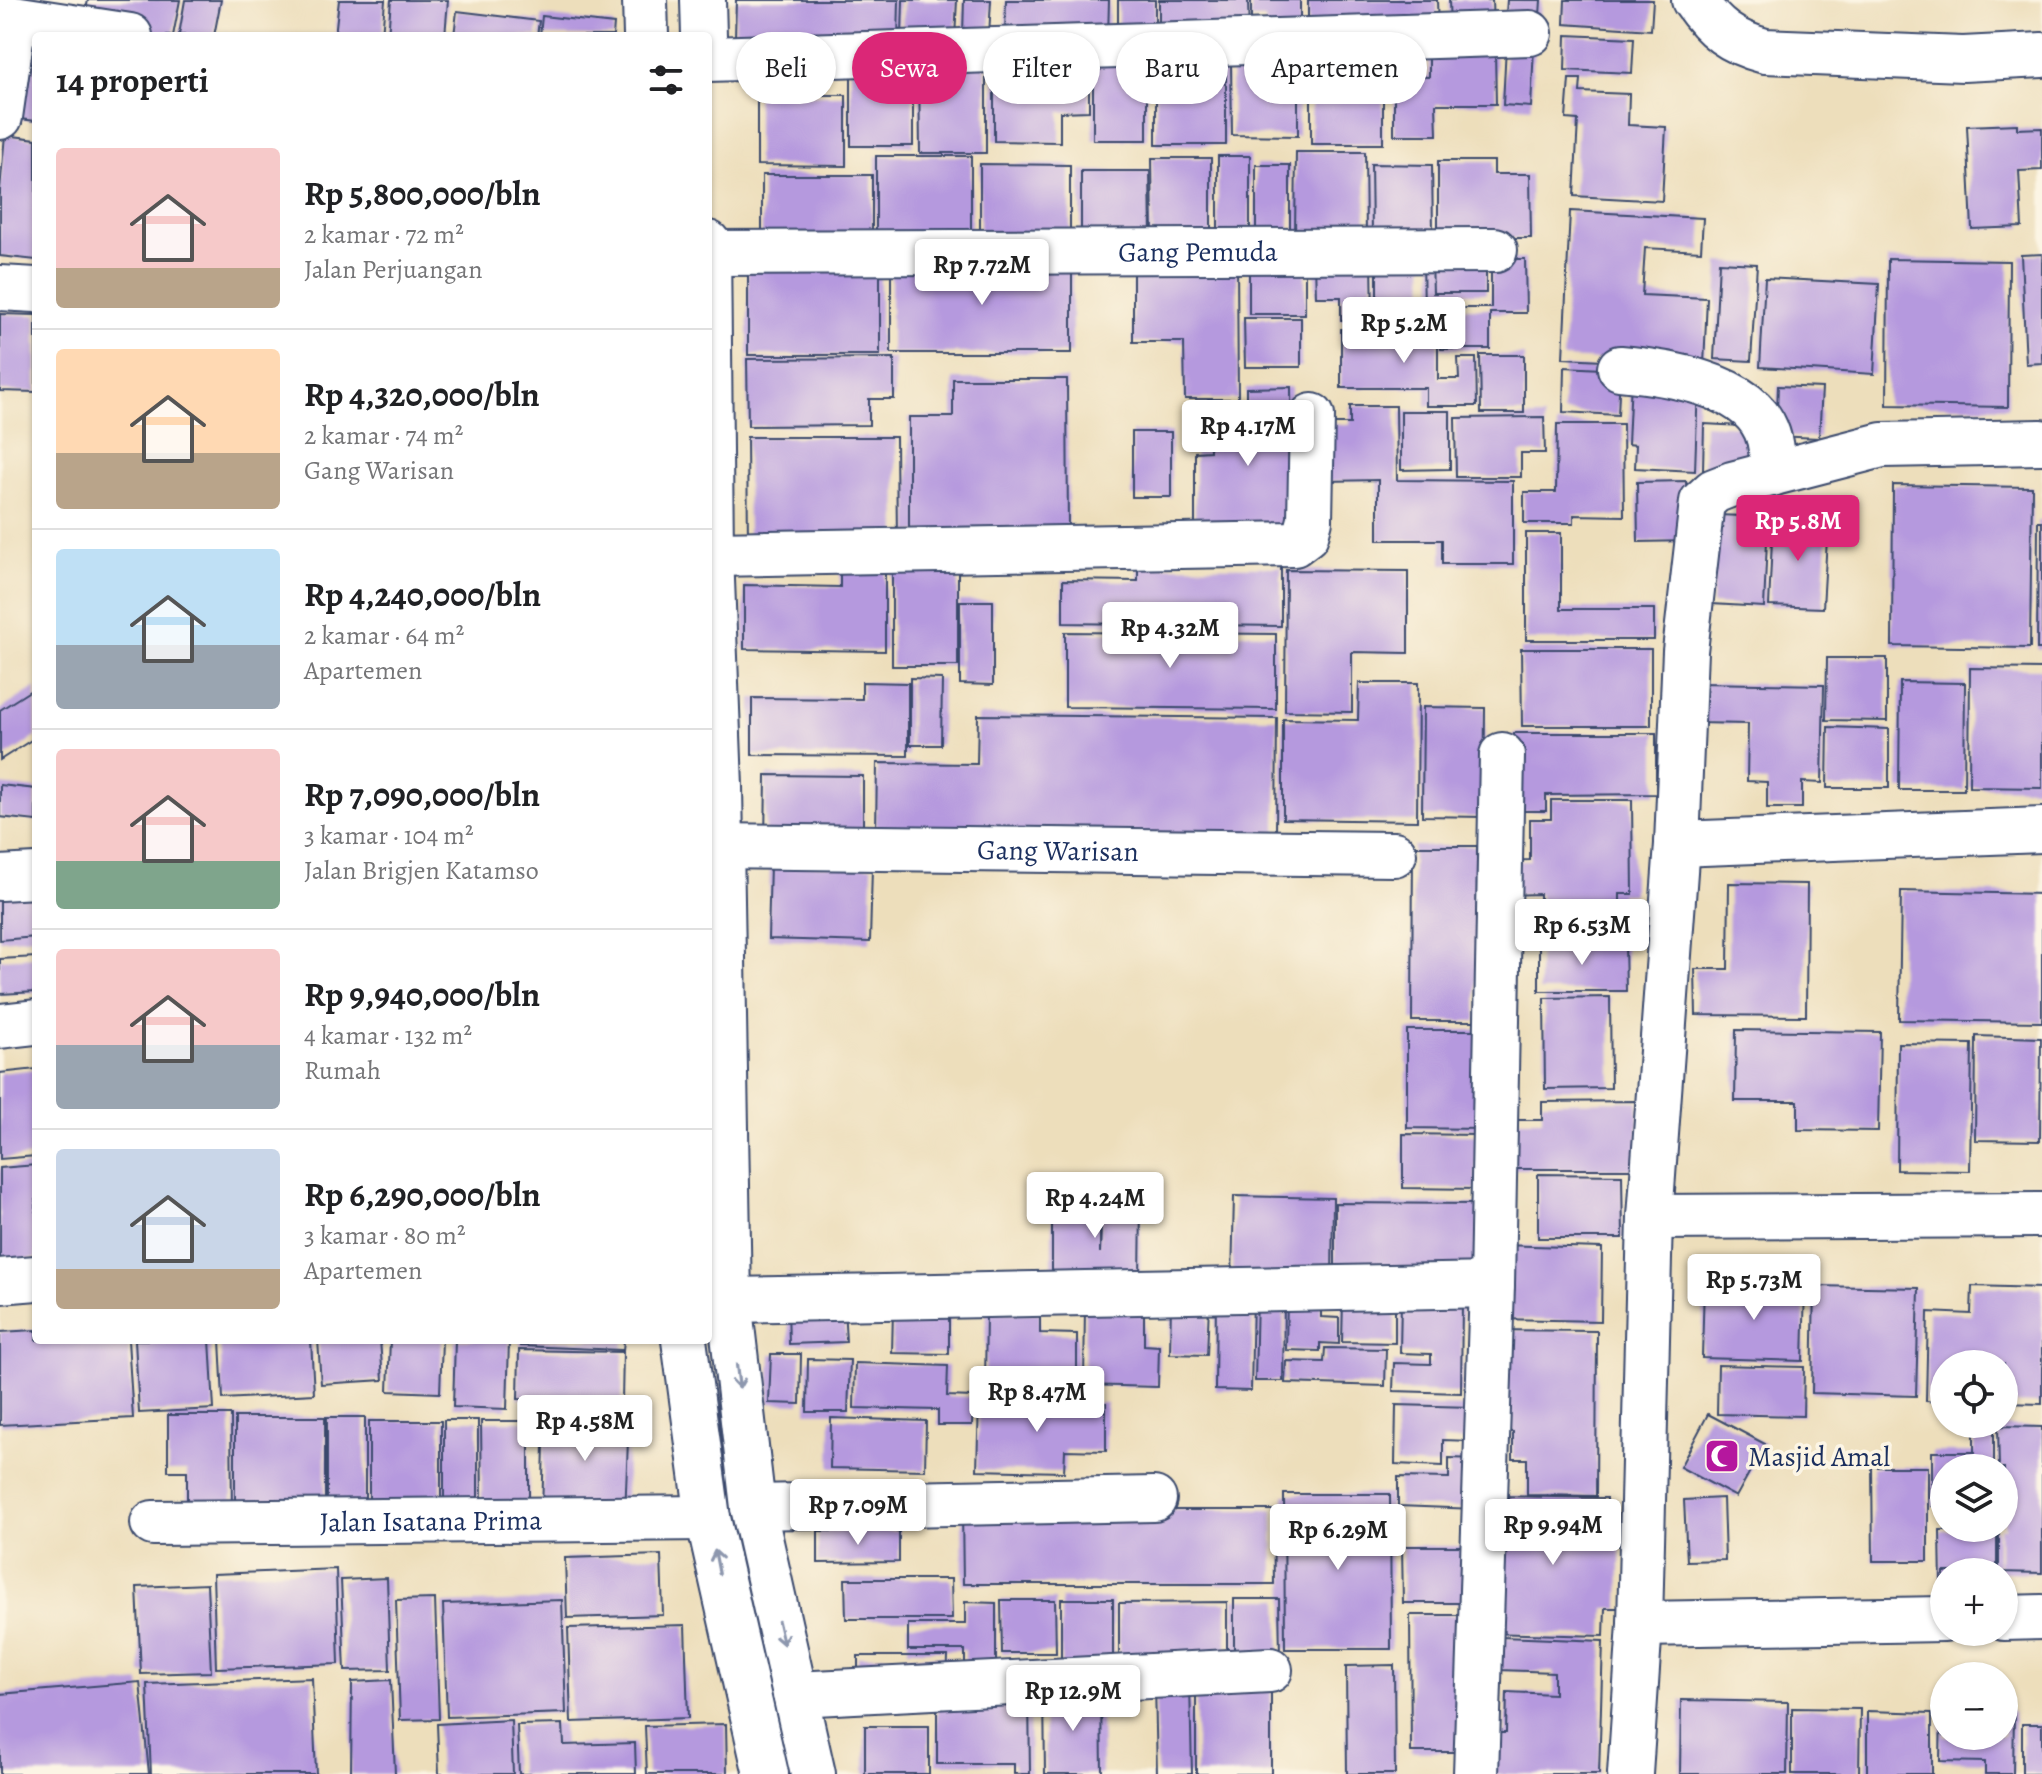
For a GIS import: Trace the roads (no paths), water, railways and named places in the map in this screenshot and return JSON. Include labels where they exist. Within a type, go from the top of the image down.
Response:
[{"type":"street","points":[[645,0],[646,32]]},
{"type":"street","points":[[703,0],[704,32]]},
{"type":"street","points":[[1694,0],[1710,24],[1735,43],[1765,51],[1963,59],[2042,55]]},
{"type":"street","points":[[0,117],[7,17],[104,32]]},
{"type":"street","points":[[712,59],[1530,33]]},
{"type":"street","name":"Gang Pemuda","points":[[712,253],[1495,250]]},
{"type":"street","points":[[0,288],[32,290]]},
{"type":"street","points":[[1620,368],[1675,373],[1735,399],[1766,430],[1772,474]]},
{"type":"street","points":[[712,554],[1294,544],[1306,535],[1310,520],[1312,416]]},
{"type":"street","points":[[1630,1774],[1640,1624],[1650,1217],[1677,844],[1685,651],[1700,507],[1705,497],[1714,491],[1882,445],[2042,442]]},
{"type":"street","points":[[712,632],[714,787],[720,846],[729,1300],[753,1507],[813,1774]]},
{"type":"street","points":[[1476,1774],[1492,1285],[1502,755]]},
{"type":"street","points":[[1677,844],[2042,830]]},
{"type":"street","name":"Gang Warisan","points":[[720,846],[1394,854]]},
{"type":"street","points":[[0,878],[32,876]]},
{"type":"street","points":[[0,1026],[32,1022]]},
{"type":"street","points":[[1650,1217],[2042,1215]]},
{"type":"street","points":[[0,1281],[32,1278]]},
{"type":"street","points":[[729,1300],[1492,1285]]},
{"type":"street","points":[[685,1344],[708,1518],[766,1774]]},
{"type":"street","points":[[753,1507],[1154,1499]]},
{"type":"street","name":"Jalan Isatana Prima","points":[[153,1523],[708,1518]]},
{"type":"street","points":[[2018,1618],[2042,1617]]},
{"type":"street","points":[[1640,1624],[1930,1619]]},
{"type":"street","points":[[795,1694],[1270,1670]]},
{"type":"place","name":"Masjid Amal","points":[[1722,1456]]}]
